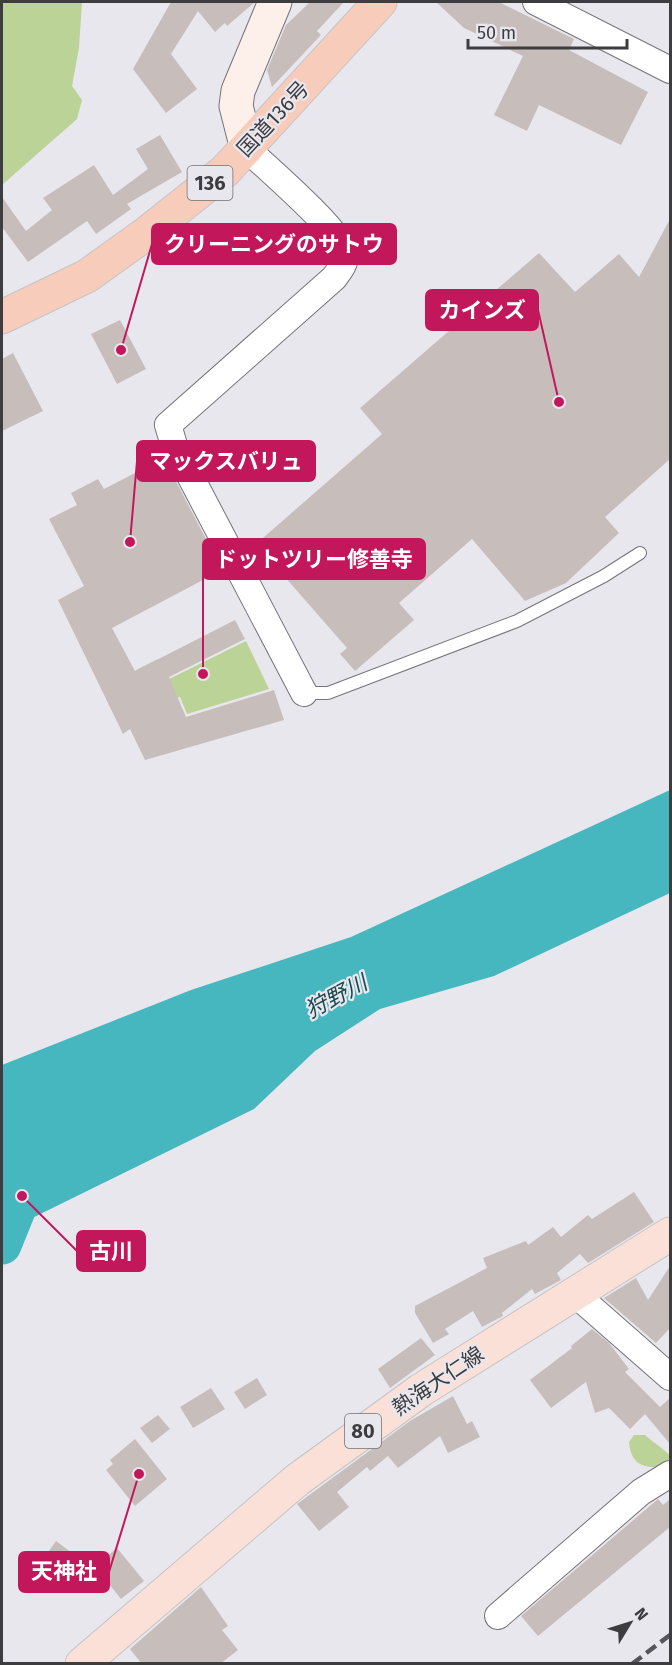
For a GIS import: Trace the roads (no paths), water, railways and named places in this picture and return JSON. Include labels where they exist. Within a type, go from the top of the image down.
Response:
[{"type":"highway","name":"国道136号","points":[[2,317],[87,276],[156,226],[225,171],[380,2]]},
{"type":"main road","points":[[247,149],[236,106],[237,99],[275,2]]},
{"type":"main road","name":"熱海大仁線","points":[[82,1664],[297,1479],[421,1390],[670,1234]]},
{"type":"street","points":[[536,2],[670,70]]},
{"type":"street","points":[[247,149],[332,231],[345,252],[344,265],[334,278],[191,402],[168,425],[174,445],[304,693]]},
{"type":"street","points":[[573,1293],[670,1377]]},
{"type":"street","points":[[498,1616],[641,1492],[670,1474]]},
{"type":"lane","points":[[304,693],[328,693],[517,621],[604,576],[640,553]]},
{"type":"water","name":"狩野川","points":[[670,790],[670,893],[494,976],[380,1009],[315,1051],[254,1109],[22,1223],[2,1219],[2,1065],[191,990],[351,937]]},
{"type":"waterway","points":[[2,1245],[31,1173]]},
{"type":"railway","points":[[632,1664],[670,1635]]},
{"type":"place","name":"クリーニングのサトウ","points":[[121,350]]},
{"type":"place","name":"カインズ","points":[[559,402]]},
{"type":"place","name":"マックスバリュ","points":[[130,542]]},
{"type":"place","name":"ドットツリー修善寺","points":[[203,674]]},
{"type":"place","name":"古川","points":[[22,1196]]},
{"type":"place","name":"天神社","points":[[139,1474]]}]
